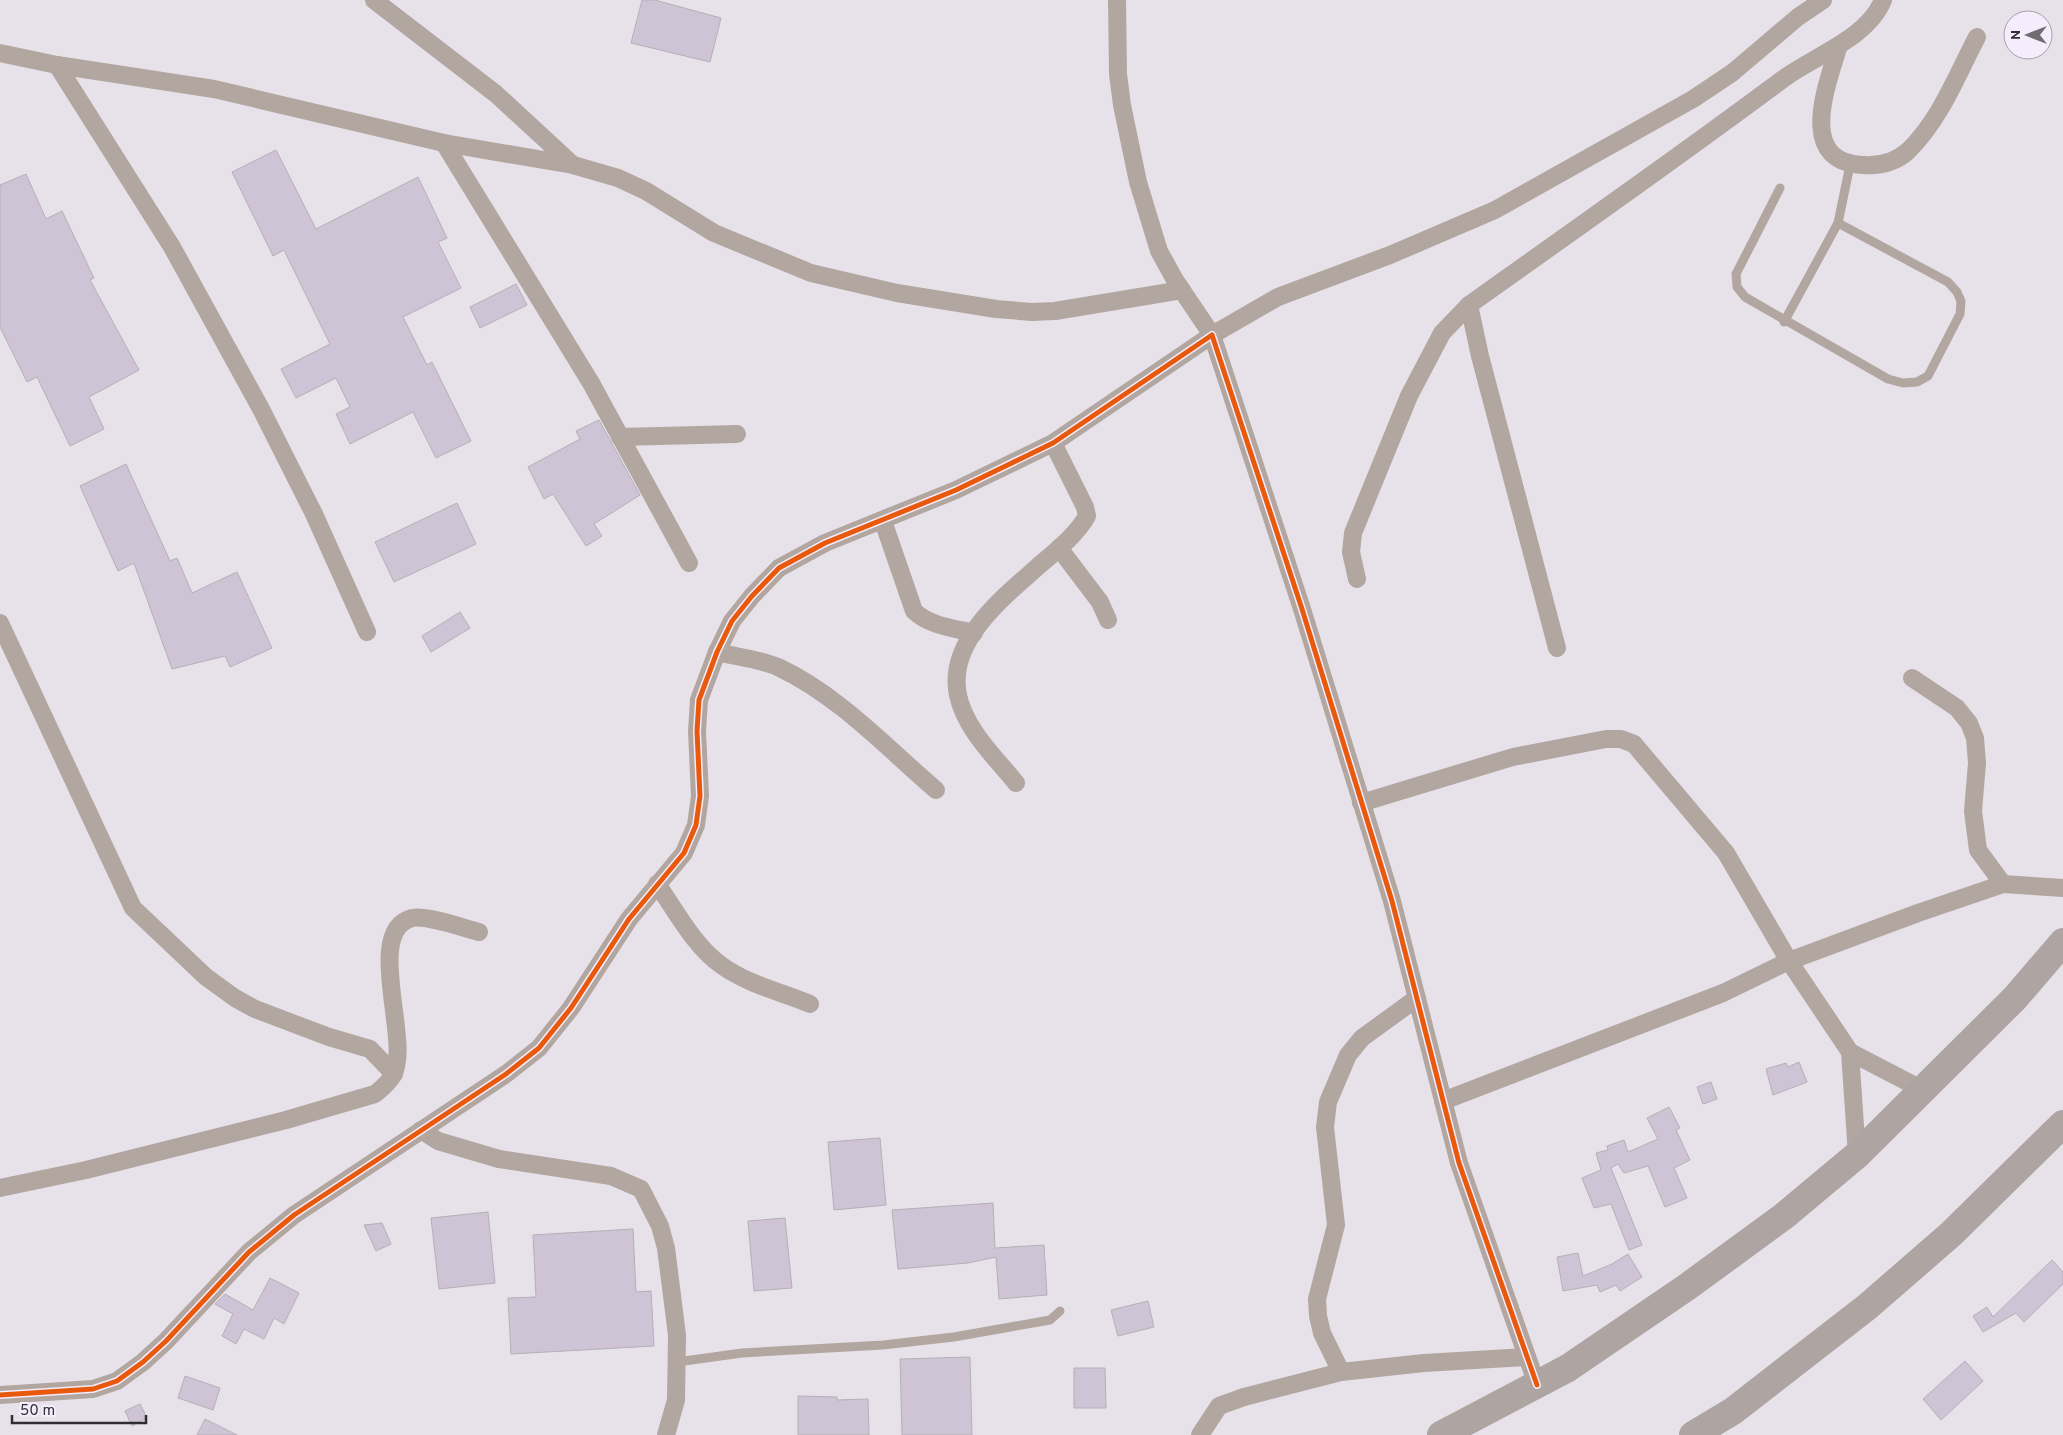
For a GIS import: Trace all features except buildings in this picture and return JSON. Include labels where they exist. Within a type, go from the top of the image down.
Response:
[{"type":"highway","points":[[1442,1435],[1568,1368],[1687,1287],[1784,1216],[1857,1155],[2015,998],[2063,942]]},
{"type":"highway","points":[[1693,1435],[1733,1411],[1867,1307],[1951,1234],[2063,1124]]},
{"type":"street","points":[[374,0],[496,94],[573,164]]},
{"type":"street","points":[[1117,0],[1118,74],[1122,105],[1138,182],[1159,251],[1212,335],[1302,609],[1392,901],[1459,1163],[1537,1385]]},
{"type":"street","points":[[0,1395],[94,1389],[117,1381],[143,1362],[166,1341],[248,1252],[294,1215],[506,1074],[539,1048],[571,1008],[628,919],[684,853],[696,825],[700,796],[697,731],[699,700],[717,652],[732,621],[752,596],[779,568],[825,543],[956,490],[1053,443],[1212,335],[1278,297],[1390,255],[1495,210],[1693,99],[1732,73],[1798,17],[1823,0]]},
{"type":"street","points":[[1357,579],[1352,552],[1353,533],[1409,396],[1442,333],[1469,305],[1708,135],[1786,77],[1838,48],[1878,11],[1883,0]]},
{"type":"street","points":[[1838,48],[1820,107],[1820,132],[1831,153],[1850,164],[1872,166],[1894,161],[1907,152],[1927,131],[1977,37]]},
{"type":"street","points":[[0,53],[57,65],[214,90],[444,143],[573,164],[618,178],[646,191],[714,233],[811,273],[897,293],[996,309],[1032,312],[1055,311],[1182,290]]},
{"type":"street","points":[[57,65],[172,247],[242,374],[314,514],[367,632]]},
{"type":"street","points":[[444,143],[591,384],[689,563]]},
{"type":"street","points":[[1469,305],[1480,356],[1557,648]]},
{"type":"street","points":[[620,437],[737,434]]},
{"type":"street","points":[[1016,783],[981,740],[958,696],[956,674],[960,656],[974,633],[999,600],[1059,548],[1087,516],[1085,507],[1053,443]]},
{"type":"street","points":[[883,521],[914,611],[922,619],[932,623],[974,633]]},
{"type":"street","points":[[1059,548],[1100,602],[1108,620]]},
{"type":"street","points":[[0,624],[133,908],[206,976],[235,998],[255,1009],[329,1037],[370,1049],[394,1074]]},
{"type":"street","points":[[717,652],[778,667],[810,684],[847,712],[936,790]]},
{"type":"street","points":[[1912,678],[1957,708],[1969,722],[1975,738],[1977,763],[1973,811],[1978,850],[2003,884]]},
{"type":"street","points":[[1361,804],[1513,757],[1606,739],[1621,739],[1634,744],[1726,853],[1789,961],[1850,1052],[1923,1090]]},
{"type":"street","points":[[657,884],[704,949],[722,966],[745,978],[810,1004]]},
{"type":"street","points":[[1443,1101],[1723,993],[1789,961],[2003,884],[2063,888]]},
{"type":"street","points":[[0,1188],[86,1170],[295,1118],[375,1094],[386,1085],[394,1074],[398,1057],[390,971],[391,943],[394,932],[403,923],[412,918],[423,918],[479,932]]},
{"type":"street","points":[[1341,1372],[1322,1333],[1318,1316],[1318,1299],[1336,1225],[1326,1127],[1328,1102],[1348,1055],[1362,1038],[1417,998]]},
{"type":"street","points":[[1850,1052],[1857,1155]]},
{"type":"street","points":[[421,1130],[438,1141],[499,1159],[611,1176],[641,1189],[660,1226],[666,1248],[677,1335],[676,1400],[666,1435]]},
{"type":"street","points":[[1200,1435],[1219,1406],[1244,1397],[1341,1372],[1424,1363],[1526,1357]]},
{"type":"lane","points":[[1784,322],[1838,222],[1850,164]]},
{"type":"lane","points":[[1780,188],[1736,274],[1737,287],[1745,297],[1784,322],[1888,379],[1903,384],[1917,382],[1928,376],[1960,314],[1961,301],[1957,292],[1948,282],[1838,222]]},
{"type":"lane","points":[[677,1362],[742,1353],[883,1345],[954,1337],[1050,1320],[1060,1311]]},
{"type":"cycle path","points":[[0,1395],[93,1389],[117,1381],[143,1362],[166,1341],[249,1252],[294,1215],[506,1074],[539,1048],[571,1008],[629,919],[684,853],[696,825],[700,796],[697,731],[699,700],[717,652],[732,621],[752,596],[779,568],[825,543],[956,490],[1053,443],[1212,335],[1302,609],[1392,901],[1459,1163],[1537,1385]]}]
